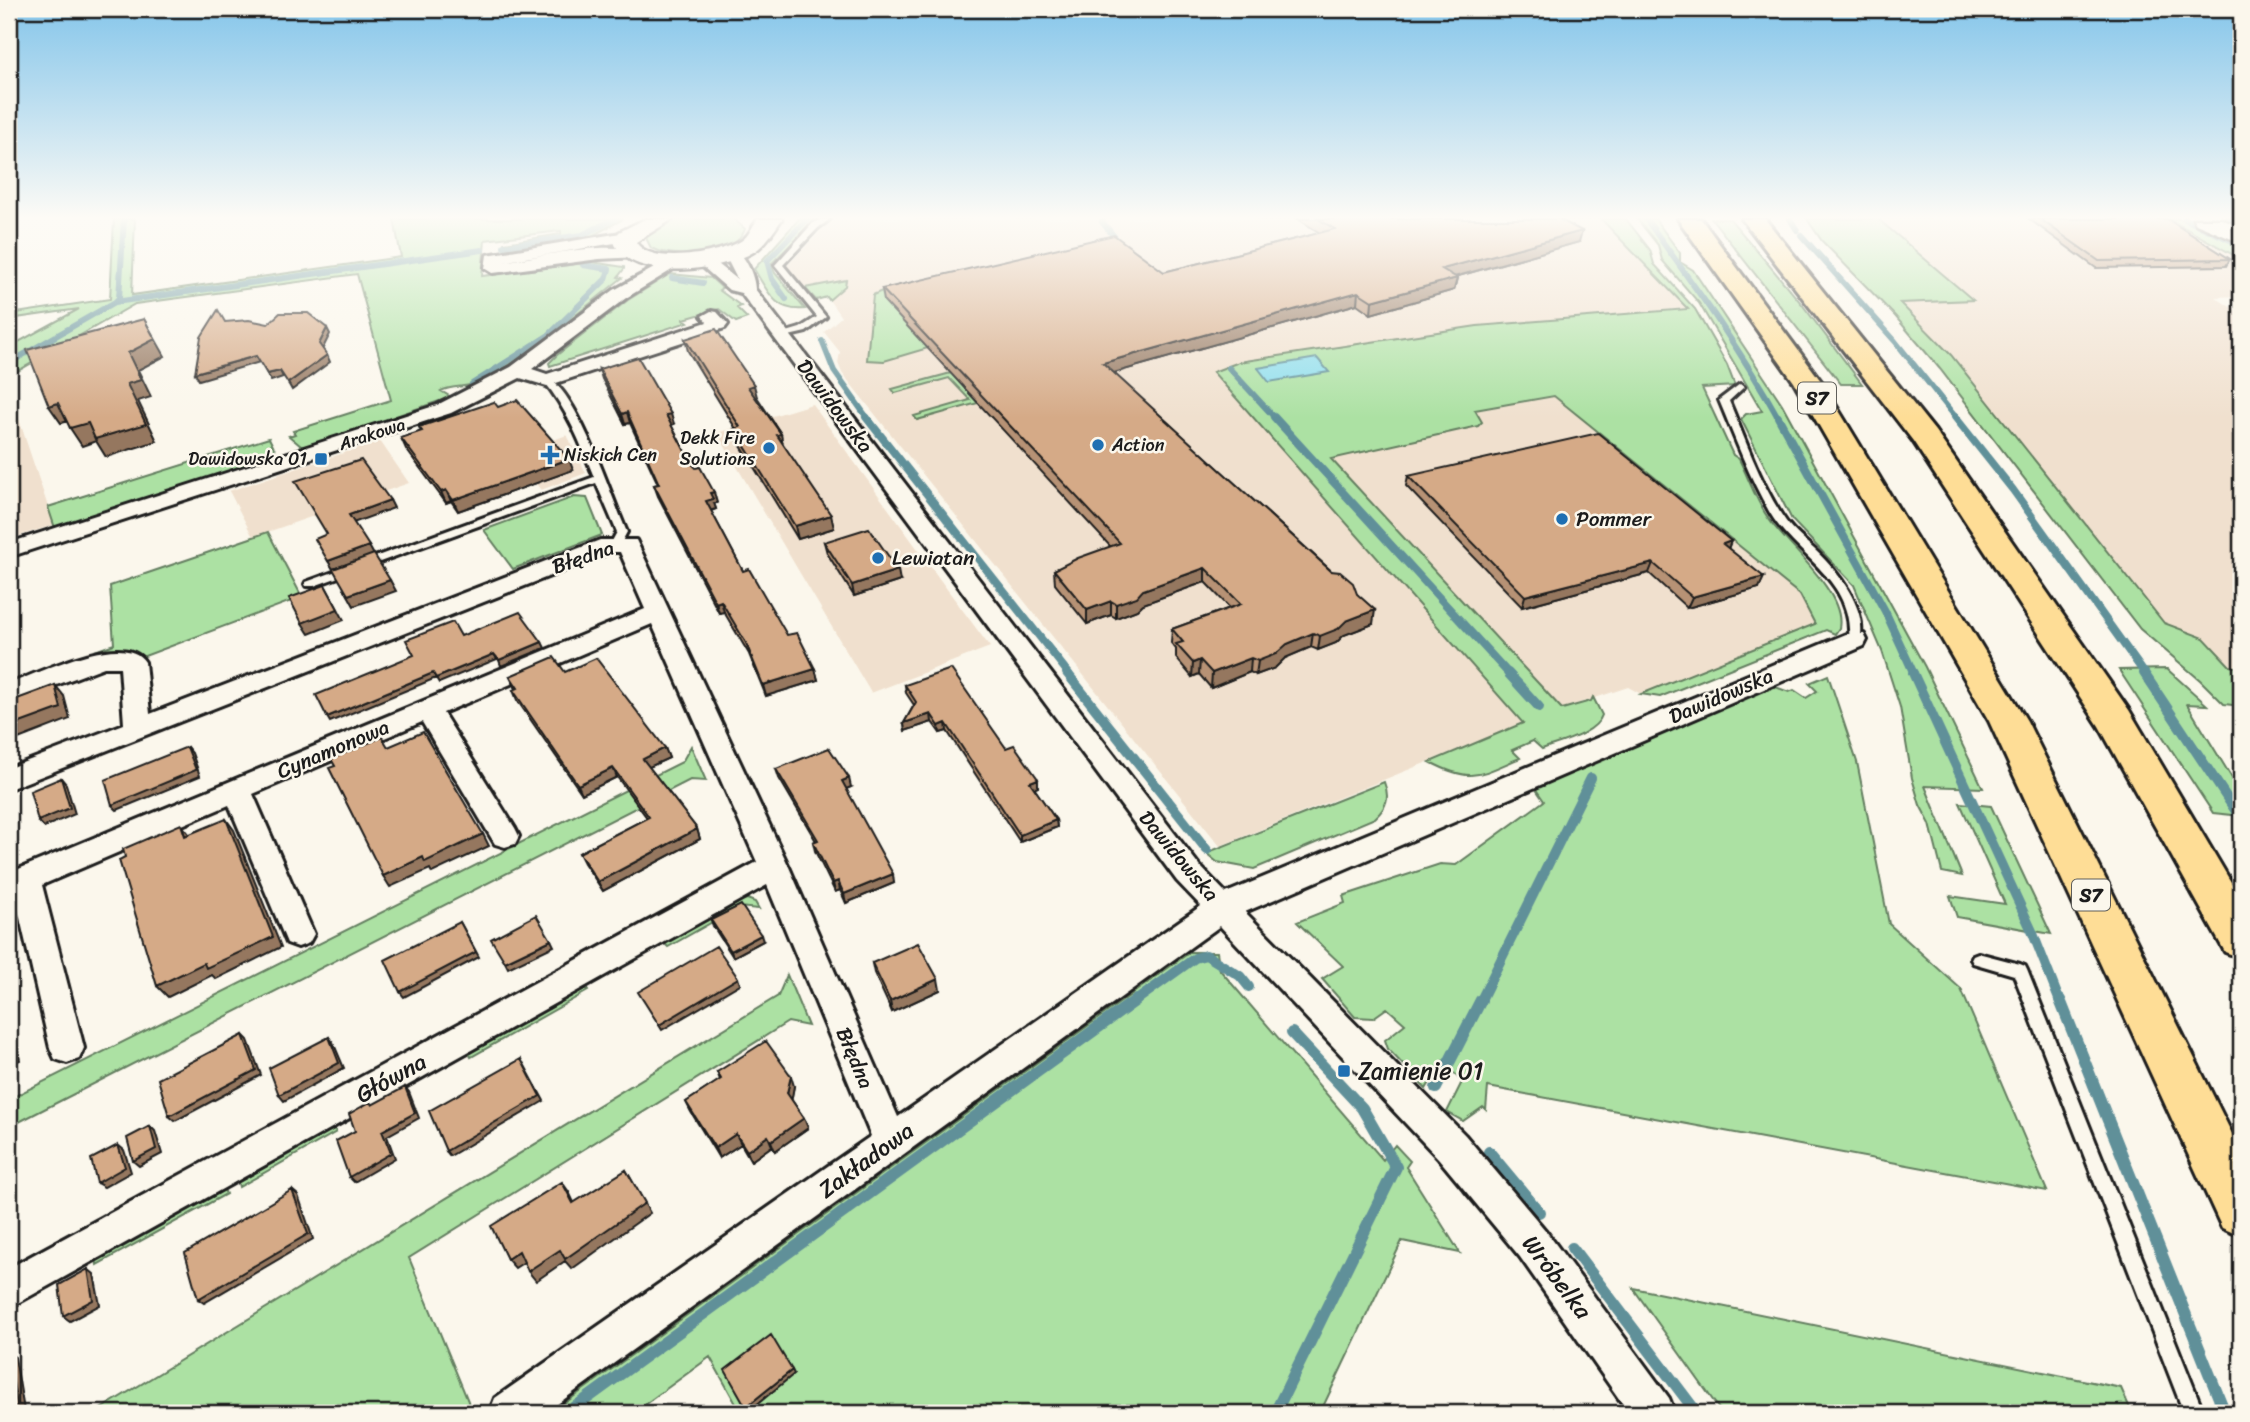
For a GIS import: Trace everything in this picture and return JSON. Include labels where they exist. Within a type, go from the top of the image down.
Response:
[{"type":"highway","name":"S7","points":[[1737,285],[1807,381],[2008,721],[2241,1209]]},
{"type":"highway","points":[[1805,285],[1925,437],[2115,720],[2241,939]]},
{"type":"street","points":[[621,285],[620,293],[639,285]]},
{"type":"street","name":"Dawidowska","points":[[734,285],[747,289]]},
{"type":"street","name":"Dawidowska","points":[[747,285],[783,337],[1188,873],[1222,908],[1855,640]]},
{"type":"street","name":"Arakowa","points":[[9,550],[428,416],[482,392],[518,371],[620,293]]},
{"type":"street","points":[[518,371],[547,380],[719,324],[711,316]]},
{"type":"street","name":"Błędna","points":[[9,779],[616,543],[628,545],[774,867],[891,1141]]},
{"type":"street","name":"Cynamonowa","points":[[17,883],[658,612]]},
{"type":"street","points":[[9,694],[101,659],[128,658],[132,662],[138,728]]},
{"type":"street","points":[[427,709],[505,835]]},
{"type":"street","points":[[237,789],[298,934]]},
{"type":"street","name":"Główna","points":[[9,1289],[774,867]]},
{"type":"street","points":[[17,883],[67,1048]]},
{"type":"street","points":[[1222,908],[1452,1147]]},
{"type":"street","name":"Zakładowa","points":[[510,1413],[1222,908]]},
{"type":"street","name":"Wróbelka","points":[[1452,1147],[1533,1244],[1654,1413]]},
{"type":"lane","points":[[783,337],[803,330],[822,317],[796,285]]},
{"type":"lane","points":[[547,380],[556,386],[578,429],[597,479],[622,532],[616,543]]},
{"type":"lane","points":[[1740,387],[1724,400],[1784,527],[1822,564],[1842,593],[1856,626],[1855,640]]},
{"type":"lane","points":[[310,584],[597,479]]},
{"type":"lane","points":[[1978,959],[2020,970],[2194,1413]]},
{"type":"shaded area","name":"Action","points":[[803,285],[1667,285],[1689,308],[1477,326],[1239,362],[1214,371],[1524,723],[1220,846],[842,373],[838,363],[840,352],[824,332],[841,317],[827,297],[816,300]]},
{"type":"shaded area","points":[[1955,285],[2241,285],[2241,296],[2215,297],[2241,314],[2241,668],[2230,666],[2204,638],[2164,623],[1951,355],[1899,302],[1972,300]]},
{"type":"shaded area","points":[[9,389],[54,525],[9,539]]},
{"type":"shaded area","name":"Pommer","points":[[1554,396],[1800,595],[1815,624],[1641,694],[1628,687],[1562,709],[1330,459],[1478,426],[1482,422],[1474,411]]},
{"type":"shaded area","points":[[812,404],[990,647],[871,693],[717,433]]},
{"type":"shaded area","points":[[567,435],[586,473],[541,490],[512,455]]},
{"type":"shaded area","points":[[380,441],[409,483],[253,537],[229,491]]},
{"type":"green space","points":[[111,285],[132,285],[132,295],[200,285],[273,285],[135,304],[9,376],[9,347],[79,309],[9,319],[9,314],[110,299]]},
{"type":"green space","points":[[360,285],[613,285],[530,352],[483,381],[441,391],[451,397],[396,416],[399,419],[312,447],[301,446],[289,436],[295,434],[293,431],[391,400]]},
{"type":"green space","points":[[652,285],[719,285],[722,288],[719,290],[741,306],[737,308],[747,318],[736,322],[719,309],[684,319],[688,322],[550,366],[549,363],[557,355],[628,300]]},
{"type":"green space","points":[[764,285],[785,285],[805,309],[779,304]]},
{"type":"green space","points":[[845,285],[829,300],[827,297],[816,300],[805,288]]},
{"type":"green space","points":[[1665,285],[1673,285],[1695,309],[1727,365],[1735,386],[1702,388],[1733,455],[1739,459],[1766,515],[1814,571],[1834,600],[1839,614],[1839,628],[1835,634],[1826,630],[1660,697],[1641,694],[1815,624],[1800,595],[1554,396],[1475,410],[1482,422],[1478,426],[1331,459],[1562,709],[1591,701],[1593,697],[1602,715],[1593,727],[1567,740],[1542,749],[1533,741],[1512,750],[1520,758],[1485,773],[1456,773],[1430,762],[1523,723],[1213,372],[1239,362],[1477,326],[1688,309]]},
{"type":"green space","points":[[1684,285],[1703,285],[1782,404],[1925,667],[1983,788],[1925,786],[1962,876],[1942,872],[1930,824],[1920,805],[1912,778],[1900,707],[1882,651],[1854,585],[1792,520],[1741,419],[1746,414],[1762,411],[1699,303]]},
{"type":"green space","points":[[1764,285],[1786,285],[1862,384],[1841,384]]},
{"type":"green space","points":[[1865,285],[1956,285],[1973,300],[1900,303],[1951,355],[2164,623],[2204,638],[2230,666],[2241,668],[2241,706],[2224,704],[2140,629],[1940,369]]},
{"type":"green space","points":[[884,290],[928,348],[884,361],[867,360],[873,295]]},
{"type":"green space","points":[[951,373],[978,403],[917,420],[914,416],[970,400],[949,378],[895,393],[892,389]]},
{"type":"green space","points":[[269,438],[276,452],[273,458],[257,465],[55,528],[48,507]]},
{"type":"green space","points":[[574,497],[587,498],[602,535],[513,569],[484,530]]},
{"type":"green space","points":[[268,532],[302,597],[142,657],[69,666],[9,689],[9,683],[114,644],[110,586]]},
{"type":"green space","points":[[2167,669],[2207,705],[2187,704],[2241,793],[2241,816],[2213,813],[2119,670]]},
{"type":"green space","points":[[1828,675],[1857,762],[1889,924],[1961,989],[2047,1191],[1488,1087],[1486,1110],[1483,1107],[1463,1121],[1447,1112],[1462,1082],[1443,1061],[1426,1089],[1388,1049],[1385,1040],[1405,1024],[1387,1008],[1373,1018],[1355,1017],[1322,979],[1343,966],[1297,922],[1345,903],[1343,896],[1440,864],[1456,865],[1544,801],[1535,788],[1773,686],[1789,692],[1794,690],[1806,698],[1817,691],[1809,683]]},
{"type":"green space","points":[[691,746],[706,781],[690,780],[9,1127],[9,1099],[682,762]]},
{"type":"green space","points":[[1384,782],[1386,802],[1375,818],[1254,869],[1217,862],[1206,853]]},
{"type":"green space","points":[[1960,803],[1991,806],[2051,934],[1957,917],[1950,896],[2005,904]]},
{"type":"green space","points":[[747,899],[755,902],[759,909],[739,907],[668,947],[663,942],[734,902]]},
{"type":"green space","points":[[1190,952],[1217,952],[1220,970],[1383,1160],[1395,1145],[1410,1161],[1406,1167],[1460,1253],[1402,1241],[1320,1413],[741,1413],[710,1357],[633,1413],[551,1413]]},
{"type":"green space","points":[[787,975],[808,1026],[788,1022],[409,1258],[468,1401],[469,1406],[458,1413],[94,1413],[778,996]]},
{"type":"green space","points":[[585,986],[588,991],[471,1057],[468,1051]]},
{"type":"green space","points":[[333,1126],[336,1132],[239,1187],[237,1179]]},
{"type":"green space","points":[[223,1187],[226,1194],[97,1265],[96,1257]]},
{"type":"green space","points":[[1633,1288],[2121,1388],[2132,1413],[1722,1413]]},
{"type":"water","points":[[1317,358],[1329,372],[1269,382],[1258,368]]},
{"type":"building","name":"Action","points":[[898,285],[1430,285],[1372,301],[1358,292],[1103,363],[1331,571],[1340,572],[1353,583],[1357,594],[1375,610],[1346,621],[1338,629],[1320,636],[1313,633],[1287,644],[1276,654],[1258,661],[1251,658],[1212,673],[1200,660],[1193,663],[1176,644],[1183,642],[1172,629],[1241,604],[1205,568],[1143,590],[1137,597],[1116,604],[1111,601],[1087,610],[1054,570],[1120,543],[882,289]]},
{"type":"building","points":[[218,310],[225,322],[249,320],[268,324],[280,313],[308,313],[327,328],[319,344],[327,355],[288,383],[280,371],[267,374],[256,356],[195,373],[201,337]]},
{"type":"building","points":[[144,319],[155,339],[128,353],[141,380],[127,384],[146,424],[95,439],[88,423],[70,428],[58,403],[49,406],[27,350]]},
{"type":"building","points":[[716,329],[754,385],[748,387],[781,434],[777,435],[831,515],[795,526],[734,429],[740,427],[685,339]]},
{"type":"building","points":[[638,357],[671,414],[666,415],[691,463],[696,468],[700,467],[714,492],[710,493],[713,499],[706,501],[743,571],[749,569],[787,635],[797,633],[815,669],[763,685],[746,643],[721,601],[716,603],[654,485],[659,484],[627,412],[622,414],[599,369]]},
{"type":"building","points":[[517,400],[569,459],[453,500],[446,490],[441,492],[401,438],[422,431],[419,427],[494,402],[498,407]]},
{"type":"building","name":"Pommer","points":[[1598,433],[1731,541],[1723,544],[1764,577],[1692,597],[1653,563],[1525,596],[1408,476]]},
{"type":"building","points":[[361,460],[390,500],[349,515],[369,546],[328,561],[315,539],[327,534],[295,481]]},
{"type":"building","points":[[869,528],[898,570],[852,585],[824,542]]},
{"type":"building","points":[[374,554],[390,580],[348,595],[333,569]]},
{"type":"building","points":[[325,585],[338,609],[302,623],[289,598]]},
{"type":"building","points":[[520,612],[542,642],[499,660],[494,654],[436,678],[433,673],[327,717],[316,695],[414,655],[406,640],[453,622],[461,636]]},
{"type":"building","points":[[554,657],[565,672],[596,658],[665,748],[643,759],[697,829],[598,882],[579,853],[649,817],[613,768],[578,785],[513,690],[518,688],[510,676]]},
{"type":"building","points":[[951,669],[1006,748],[1014,745],[1038,779],[1030,782],[1056,820],[1020,835],[946,723],[939,726],[931,714],[904,723],[916,702],[905,685]]},
{"type":"building","points":[[55,685],[61,708],[9,727],[9,702]]},
{"type":"building","points":[[423,732],[483,834],[425,862],[423,857],[383,876],[329,768],[335,766],[331,759],[382,737],[388,747]]},
{"type":"building","points":[[187,747],[196,770],[112,805],[105,780]]},
{"type":"building","points":[[829,748],[849,778],[842,781],[893,874],[844,894],[838,881],[833,883],[813,842],[818,840],[776,769]]},
{"type":"building","points":[[61,778],[70,808],[38,821],[30,791]]},
{"type":"building","points":[[226,819],[273,937],[206,968],[204,963],[157,986],[119,860],[125,857],[123,849],[181,824],[185,836]]},
{"type":"building","points":[[741,905],[761,935],[731,951],[711,920]]},
{"type":"building","points":[[536,915],[551,940],[505,962],[491,939]]},
{"type":"building","points":[[460,922],[476,952],[400,992],[385,960]]},
{"type":"building","points":[[918,943],[938,979],[890,1001],[872,963]]},
{"type":"building","points":[[716,946],[738,978],[659,1025],[638,992]]},
{"type":"building","points":[[243,1035],[256,1070],[169,1116],[158,1079]]},
{"type":"building","points":[[329,1037],[339,1063],[279,1095],[269,1068]]},
{"type":"building","points":[[766,1041],[791,1076],[787,1093],[804,1118],[771,1141],[768,1136],[747,1151],[736,1134],[715,1148],[686,1102],[721,1079],[717,1072]]},
{"type":"building","points":[[521,1059],[540,1096],[446,1151],[429,1111]]},
{"type":"building","points":[[405,1087],[415,1113],[382,1131],[391,1153],[349,1177],[336,1141],[355,1131],[349,1114]]},
{"type":"building","points":[[150,1126],[156,1149],[133,1161],[127,1138]]},
{"type":"building","points":[[118,1145],[125,1167],[97,1183],[91,1159]]},
{"type":"building","points":[[626,1170],[645,1203],[565,1259],[560,1250],[528,1271],[519,1251],[507,1259],[491,1226],[562,1182],[573,1203]]},
{"type":"building","points":[[292,1190],[308,1234],[198,1299],[185,1253]]},
{"type":"building","points":[[88,1269],[93,1300],[63,1316],[59,1285]]},
{"type":"building","points":[[771,1335],[792,1370],[746,1407],[725,1370]]},
{"type":"building","points":[[9,1359],[17,1405],[9,1410]]},
{"type":"waterway","points":[[115,302],[119,298],[120,285]]},
{"type":"waterway","points":[[115,302],[232,285]]},
{"type":"waterway","points":[[472,384],[549,335],[600,285]]},
{"type":"waterway","points":[[776,285],[786,299]]},
{"type":"waterway","points":[[1693,285],[1779,419]]},
{"type":"waterway","points":[[1846,285],[1895,341],[1957,419]]},
{"type":"waterway","points":[[9,363],[115,302]]},
{"type":"waterway","points":[[822,341],[834,371],[868,419]]},
{"type":"waterway","points":[[1229,368],[1276,419]]},
{"type":"waterway","points":[[866,417],[1069,674]]},
{"type":"waterway","points":[[1274,417],[1509,674]]},
{"type":"waterway","points":[[1778,417],[1885,611],[1914,674]]},
{"type":"waterway","points":[[1955,417],[2013,490],[2145,674]]},
{"type":"waterway","points":[[1067,673],[1207,850]]},
{"type":"waterway","points":[[1508,673],[1539,707]]},
{"type":"waterway","points":[[1913,673],[2032,931],[2060,1002]]},
{"type":"waterway","points":[[2144,673],[2241,819]]},
{"type":"waterway","points":[[1481,1001],[1591,778]]},
{"type":"waterway","points":[[1134,1002],[1195,958],[1206,955],[1240,976],[1249,987]]},
{"type":"waterway","points":[[567,1413],[1136,1000]]},
{"type":"waterway","points":[[2060,1000],[2225,1413]]},
{"type":"waterway","points":[[1436,1088],[1481,1001]]},
{"type":"waterway","points":[[1275,1413],[1396,1167],[1362,1108],[1292,1033]]},
{"type":"waterway","points":[[1489,1152],[1539,1212]]},
{"type":"waterway","points":[[1572,1248],[1697,1413]]},
{"type":"place","name":"Action","points":[[1098,445]]},
{"type":"place","name":"Dekk Fire Solutions","points":[[769,448]]},
{"type":"place","name":"Niskich Cen","points":[[550,455]]},
{"type":"place","name":"Dawidowska 01","points":[[321,459]]},
{"type":"place","name":"Pommer","points":[[1562,519]]},
{"type":"place","name":"Lewiatan","points":[[878,558]]},
{"type":"place","name":"Zamienie 01","points":[[1344,1071]]}]
